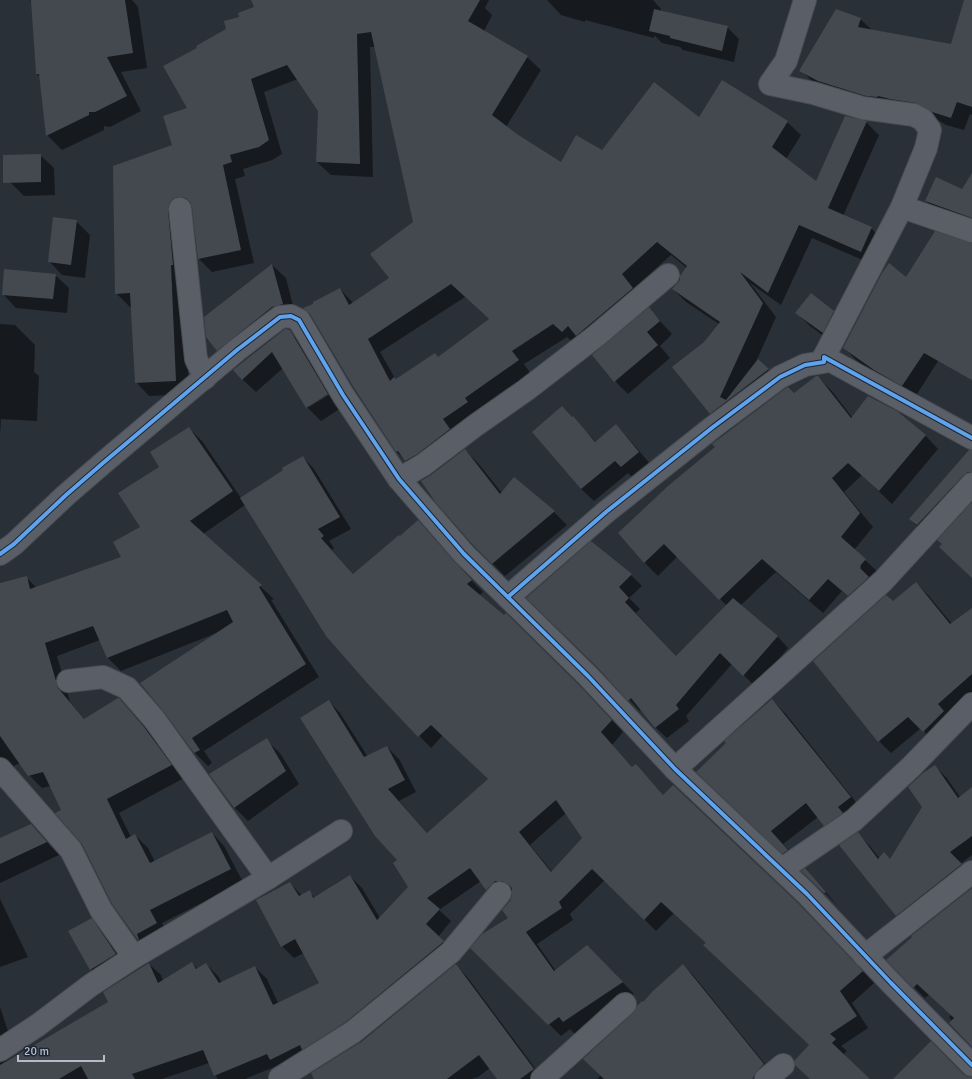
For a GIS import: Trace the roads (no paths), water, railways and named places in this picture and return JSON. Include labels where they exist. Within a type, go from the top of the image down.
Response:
[{"type":"street","points":[[508,597],[606,512],[713,427],[780,377],[805,365],[824,362],[824,357],[902,206],[926,148],[930,130],[922,120],[914,115],[863,108],[813,93],[770,84],[786,61],[805,0]]},
{"type":"street","points":[[902,206],[972,231]]},
{"type":"street","points":[[180,209],[196,359],[205,378]]},
{"type":"street","points":[[399,479],[423,465],[526,390],[596,336],[668,275]]},
{"type":"street","points":[[0,554],[14,544],[96,468],[280,317],[291,316],[299,320],[343,395],[399,479],[464,554],[588,676],[675,769],[782,869],[972,1065]]},
{"type":"street","points":[[824,357],[972,438]]},
{"type":"street","points":[[675,769],[883,581],[972,484]]},
{"type":"street","points":[[68,681],[103,678],[127,688],[154,719],[268,878]]},
{"type":"street","points":[[782,869],[854,820],[911,767],[972,704]]},
{"type":"street","points":[[0,769],[71,850],[100,910],[134,957]]},
{"type":"street","points":[[0,1050],[134,957],[268,878],[341,831]]},
{"type":"street","points":[[865,956],[972,872]]},
{"type":"street","points":[[279,1079],[353,1032],[451,952],[500,893]]},
{"type":"street","points":[[542,1079],[625,1004]]},
{"type":"street","points":[[766,1079],[783,1065]]}]
